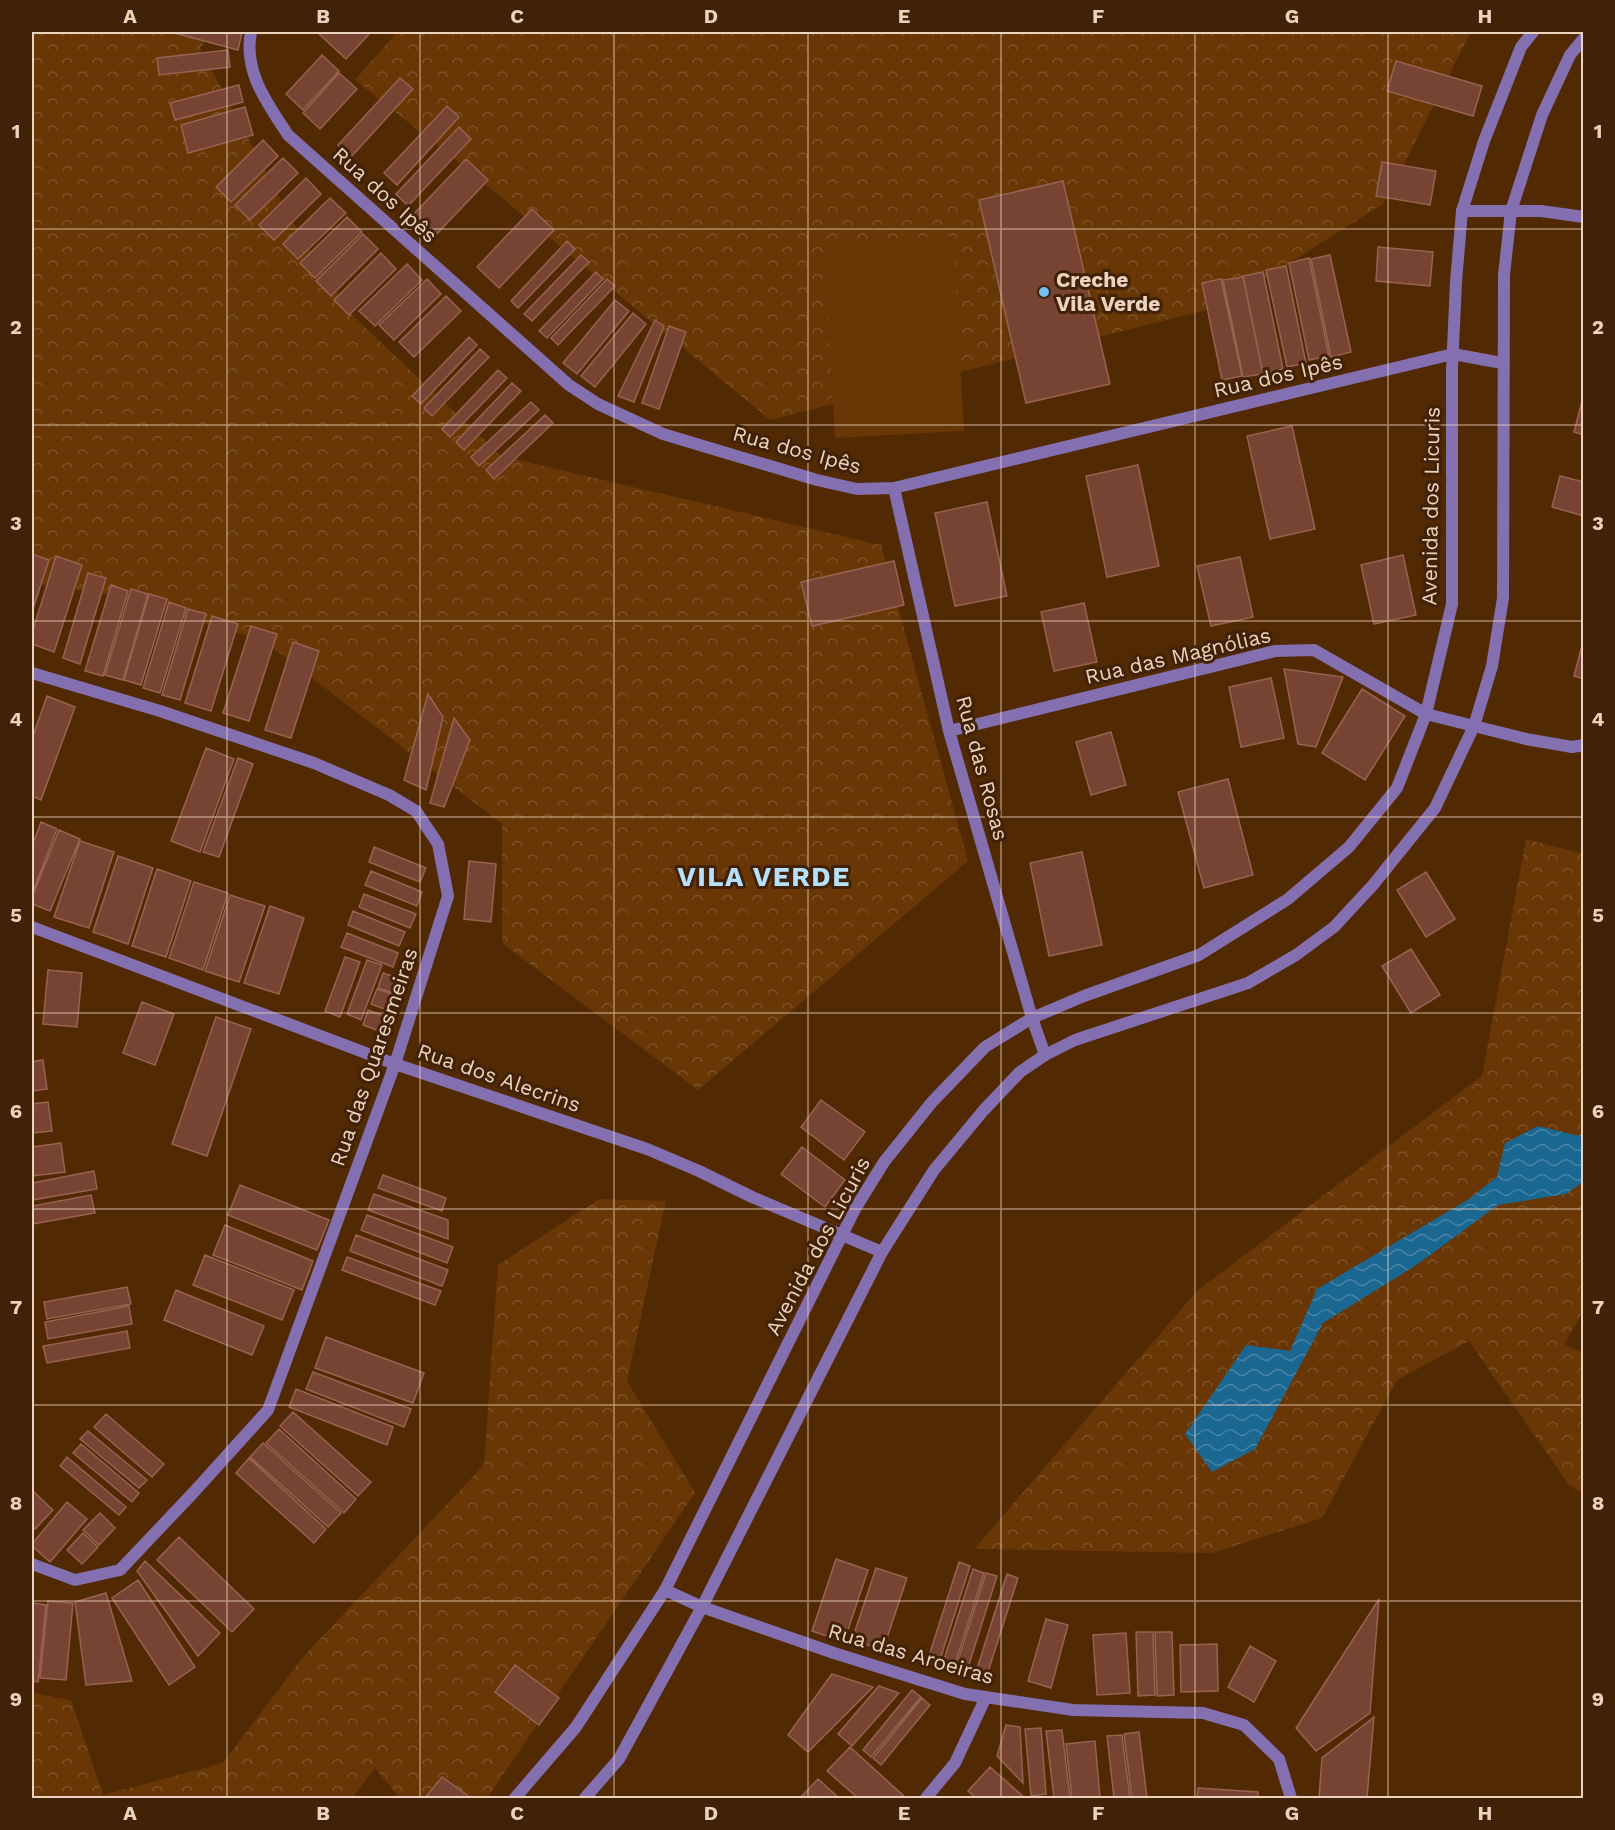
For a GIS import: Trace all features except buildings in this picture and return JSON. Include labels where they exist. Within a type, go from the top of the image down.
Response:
[{"type":"street","name":"Rua dos Ipês","points":[[251,32],[252,64],[258,90],[288,135],[569,385],[598,404],[663,434],[817,480],[857,489],[894,488],[1453,354],[1502,363]]},
{"type":"street","name":"Avenida dos Licuris","points":[[515,1798],[576,1727],[665,1590],[842,1234],[884,1162],[932,1102],[985,1047],[1032,1018],[1084,996],[1199,955],[1288,899],[1349,847],[1397,788],[1426,714],[1452,604],[1453,354],[1462,211],[1492,120],[1521,47],[1533,32]]},
{"type":"street","points":[[585,1798],[619,1760],[702,1607],[882,1252],[934,1170],[976,1119],[1020,1072],[1045,1056],[1075,1041],[1248,983],[1296,955],[1334,927],[1373,885],[1435,808],[1473,726],[1492,666],[1503,598],[1502,363],[1504,275],[1511,211],[1542,115],[1570,55],[1584,38]]},
{"type":"street","points":[[1462,211],[1541,211],[1584,217]]},
{"type":"street","name":"Rua das Rosas","points":[[894,488],[949,731],[1045,1056]]},
{"type":"street","name":"Rua das Magnólias","points":[[949,731],[1275,651],[1314,650],[1426,714],[1526,740],[1572,747],[1584,745]]},
{"type":"street","name":"Rua das Quaresmeiras","points":[[32,673],[160,711],[314,763],[389,795],[416,811],[438,844],[448,896],[395,1064],[268,1410],[120,1570],[75,1580],[32,1564]]},
{"type":"street","name":"Rua dos Alecrins","points":[[32,927],[395,1064],[647,1149],[752,1197],[882,1252]]},
{"type":"street","name":"Rua das Aroeiras","points":[[665,1590],[702,1607],[834,1653],[965,1694],[1073,1710],[1203,1713],[1244,1725],[1279,1760],[1291,1798]]},
{"type":"street","points":[[926,1798],[955,1763],[986,1697]]},
{"type":"green space","points":[[32,32],[213,32],[200,48],[292,221],[349,312],[501,456],[881,545],[968,861],[698,1090],[502,943],[502,824],[264,641],[95,592],[32,583]]},
{"type":"green space","points":[[397,32],[1471,32],[1384,203],[1222,306],[770,420],[451,156],[355,80]]},
{"type":"green space","points":[[953,236],[964,431],[835,438],[824,242]]},
{"type":"green space","points":[[1526,839],[1583,854],[1584,1310],[1564,1344],[1583,1353],[1583,1493],[1569,1485],[1469,1341],[1397,1380],[1322,1518],[1212,1553],[974,1549],[1198,1290],[1482,1076]]},
{"type":"green space","points":[[599,1199],[666,1201],[627,1381],[695,1493],[487,1798],[400,1798],[375,1768],[352,1798],[32,1798],[32,1693],[71,1700],[103,1795],[223,1763],[303,1657],[484,1465],[498,1265]]},
{"type":"water","points":[[1538,1126],[1579,1136],[1583,1132],[1583,1182],[1566,1194],[1498,1205],[1418,1264],[1323,1323],[1255,1449],[1212,1472],[1185,1434],[1246,1345],[1290,1351],[1317,1289],[1469,1199],[1497,1177],[1505,1143]]},
{"type":"place","name":"Creche Vila Verde","points":[[1044,292]]},
{"type":"district","name":"VILA VERDE","points":[[764,877]]}]
